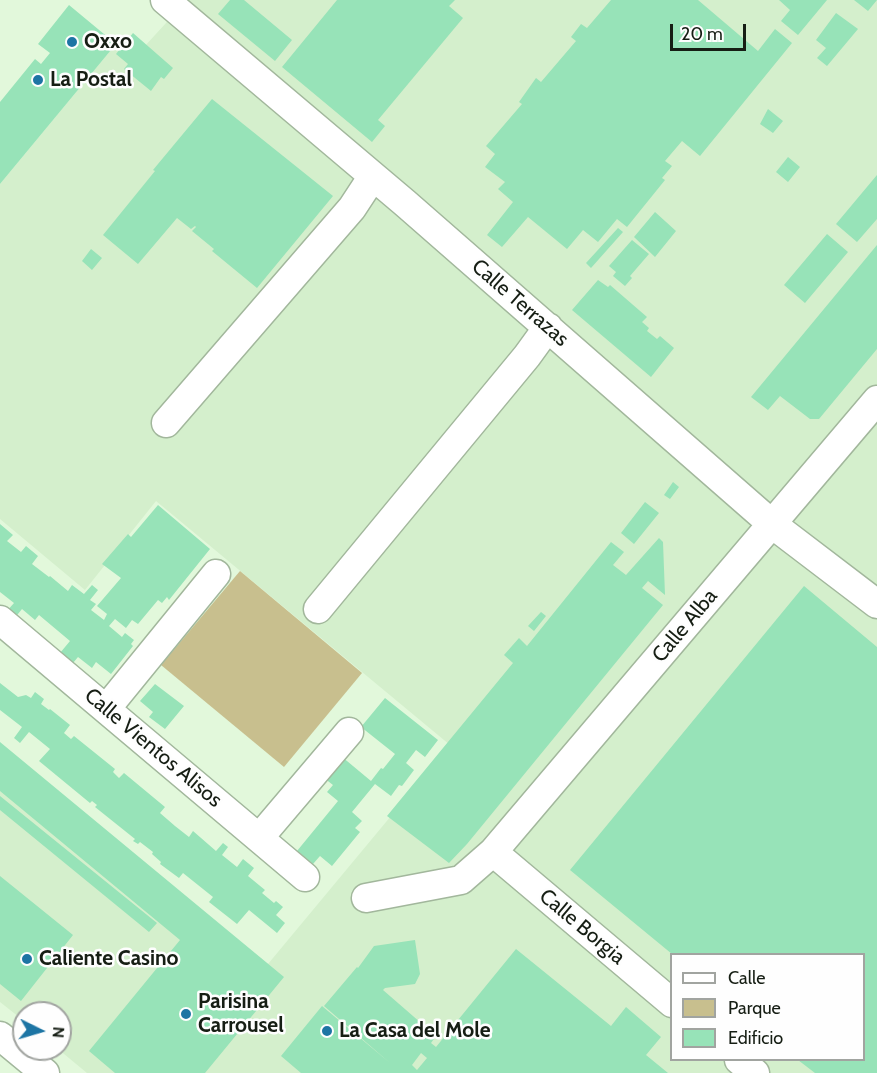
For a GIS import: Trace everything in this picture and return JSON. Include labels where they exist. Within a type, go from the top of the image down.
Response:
[{"type":"street","name":"Calle Terrazas","points":[[165,0],[548,327],[772,524],[877,604]]},
{"type":"street","points":[[166,423],[352,208],[373,176]]},
{"type":"street","points":[[318,609],[527,356],[548,327]]},
{"type":"street","name":"Calle Alba","points":[[366,898],[460,880],[493,852],[877,400]]},
{"type":"street","points":[[106,709],[216,574]]},
{"type":"street","name":"Calle Vientos Alisos","points":[[0,620],[305,877]]},
{"type":"street","points":[[259,838],[349,732]]},
{"type":"street","name":"Calle Borgia","points":[[493,852],[670,1001]]},
{"type":"street","points":[[0,1036],[45,1073]]},
{"type":"street","points":[[741,1061],[755,1073]]},
{"type":"shaded area","points":[[165,0],[877,0],[877,1073],[87,1073],[72,1061],[72,1001],[12,1001],[12,1012],[0,1002],[0,747],[268,964],[450,745],[156,501],[85,590],[0,519],[0,184],[116,44],[133,59],[177,11]]},
{"type":"green space","points":[[240,571],[362,673],[284,767],[161,665]]},
{"type":"building","points":[[230,0],[244,0],[292,40],[275,61],[218,14]]},
{"type":"building","points":[[337,0],[455,0],[449,6],[463,18],[378,120],[385,126],[372,142],[282,67]]},
{"type":"building","points":[[611,0],[698,0],[758,51],[775,29],[792,43],[700,156],[682,141],[665,161],[672,166],[662,178],[665,180],[627,227],[617,219],[598,242],[583,230],[567,249],[528,217],[502,247],[487,235],[513,202],[498,189],[505,182],[485,167],[495,154],[486,146],[522,104],[519,102],[536,78],[541,82],[576,41],[571,37],[581,24],[587,28]]},
{"type":"building","points":[[779,0],[827,0],[798,35],[781,21],[790,10]]},
{"type":"building","points":[[854,0],[877,0],[868,11]]},
{"type":"building","points":[[69,5],[116,44],[0,184],[0,102],[35,59],[41,64],[50,53],[38,44]]},
{"type":"building","points":[[836,13],[858,29],[827,66],[817,58],[826,48],[816,40]]},
{"type":"building","points":[[133,33],[173,68],[164,79],[161,77],[151,91],[124,69],[128,64],[116,54]]},
{"type":"building","points":[[212,99],[333,196],[257,288],[212,251],[214,249],[192,231],[195,226],[191,229],[177,218],[138,264],[103,235]]},
{"type":"building","points":[[768,109],[783,121],[773,133],[760,124]]},
{"type":"building","points":[[788,157],[800,167],[788,182],[776,172]]},
{"type":"building","points":[[877,175],[877,219],[857,242],[836,224]]},
{"type":"building","points":[[655,212],[676,231],[655,257],[634,237]]},
{"type":"building","points":[[618,228],[623,232],[591,268],[586,263]]},
{"type":"building","points":[[827,234],[848,252],[805,303],[784,285]]},
{"type":"building","points":[[632,240],[649,254],[630,276],[632,278],[625,286],[613,276],[616,272],[609,266]]},
{"type":"building","points":[[877,245],[877,349],[819,419],[810,419],[780,396],[768,410],[751,397]]},
{"type":"building","points":[[91,249],[102,258],[92,270],[82,261]]},
{"type":"building","points":[[598,280],[608,287],[610,285],[647,317],[642,322],[649,328],[647,331],[657,339],[660,336],[674,348],[651,377],[572,310]]},
{"type":"building","points":[[673,482],[679,487],[670,499],[664,495]]},
{"type":"building","points":[[645,502],[659,513],[634,544],[621,533]]},
{"type":"building","points":[[158,505],[210,549],[169,600],[167,597],[162,603],[158,600],[138,624],[132,620],[126,628],[115,619],[109,626],[122,637],[125,633],[134,640],[131,644],[133,646],[111,674],[96,662],[92,668],[78,657],[73,663],[60,653],[70,641],[39,615],[35,620],[22,609],[14,619],[6,612],[14,603],[0,592],[0,524],[13,535],[7,541],[21,552],[26,546],[38,556],[32,564],[68,591],[72,585],[84,594],[92,585],[98,590],[90,600],[96,604],[91,610],[104,620],[107,614],[97,606],[121,578],[102,564],[128,534],[131,537]]},
{"type":"building","points":[[659,538],[663,542],[665,595],[648,581],[642,588],[663,605],[449,863],[387,816],[513,663],[504,655],[519,638],[527,646],[611,542],[624,552],[613,565],[626,575]]},
{"type":"building","points":[[804,586],[877,647],[877,1073],[815,1073],[799,1061],[865,1061],[865,953],[671,953],[570,870]]},
{"type":"building","points":[[541,612],[546,616],[534,631],[528,626]]},
{"type":"building","points":[[0,683],[18,697],[26,695],[31,698],[35,692],[44,699],[41,704],[70,725],[64,733],[71,739],[74,736],[115,769],[113,772],[119,778],[124,773],[165,807],[160,813],[175,826],[189,837],[193,831],[216,851],[223,843],[228,847],[222,855],[237,867],[243,859],[254,868],[248,876],[265,890],[262,893],[283,907],[276,915],[285,923],[277,933],[249,910],[237,924],[209,902],[213,897],[183,873],[179,878],[160,864],[161,862],[152,854],[153,852],[140,842],[138,844],[133,841],[135,839],[95,807],[97,805],[92,801],[90,803],[39,761],[50,749],[29,732],[20,743],[14,738],[22,727],[0,710]]},
{"type":"building","points":[[155,684],[184,706],[165,729],[149,717],[153,712],[140,701]]},
{"type":"building","points":[[385,698],[438,740],[425,757],[416,750],[406,763],[414,770],[391,796],[375,784],[352,812],[362,821],[355,828],[360,832],[332,866],[320,856],[313,864],[297,851],[338,801],[327,792],[333,785],[324,778],[341,756],[371,781],[395,754],[361,727]]},
{"type":"building","name":"Parisina Carrousel","points":[[0,742],[284,977],[205,1073],[115,1073],[89,1051],[180,940],[0,791]]},
{"type":"building","points":[[0,796],[157,923],[149,932],[0,810]]},
{"type":"building","name":"Caliente Casino","points":[[0,876],[73,935],[21,1001],[0,984]]},
{"type":"building","points":[[415,940],[420,974],[415,984],[383,990],[436,1036],[431,1043],[436,1047],[516,949],[611,1026],[626,1007],[661,1037],[646,1055],[668,1073],[301,1073],[281,1056],[322,1006],[390,1063],[324,1006],[374,946]],"holes":[[[421,1053],[427,1058],[417,1070],[412,1065]]]},
{"type":"place","name":"Oxxo","points":[[72,42]]},
{"type":"place","name":"La Postal","points":[[38,80]]},
{"type":"place","name":"Caliente Casino","points":[[27,959]]},
{"type":"place","name":"Parisina Carrousel","points":[[186,1014]]},
{"type":"place","name":"La Casa del Mole","points":[[327,1031]]}]
